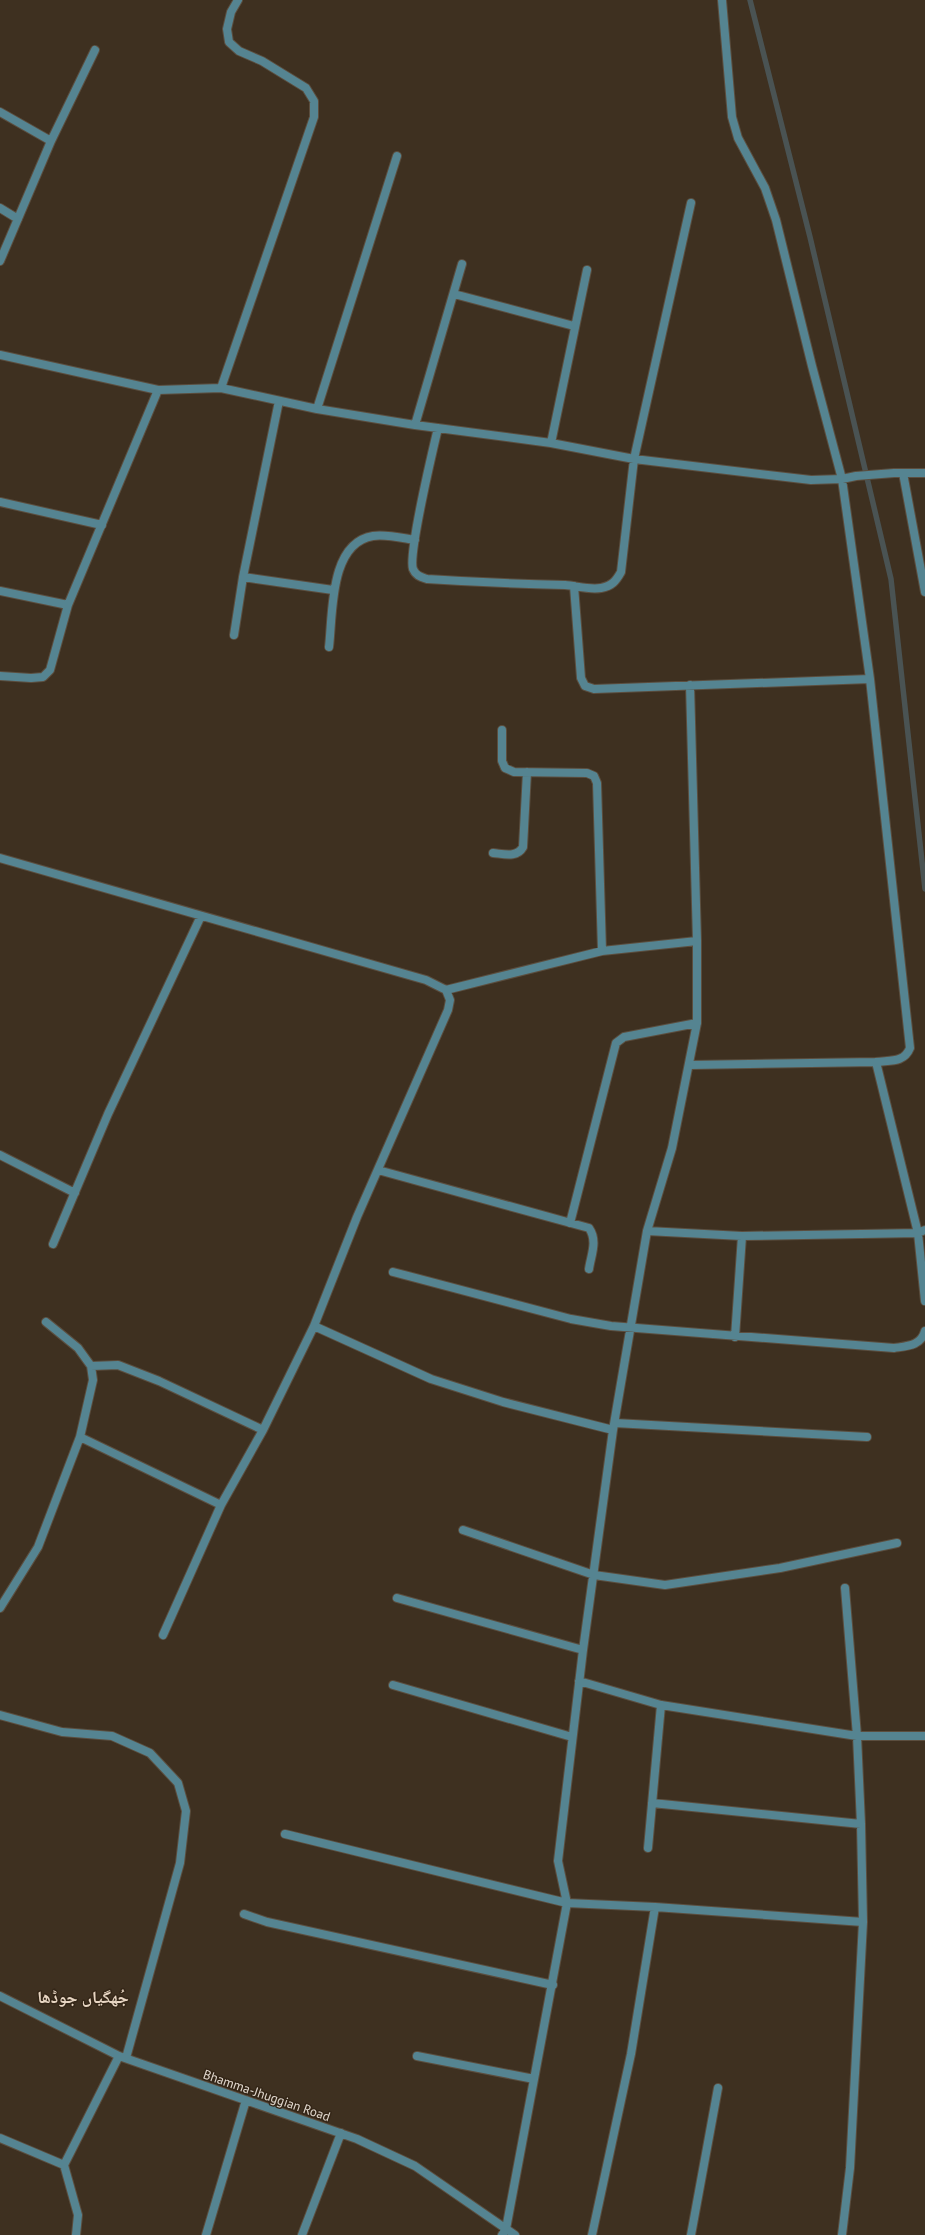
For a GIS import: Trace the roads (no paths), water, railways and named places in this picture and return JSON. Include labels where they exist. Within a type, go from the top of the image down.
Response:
[{"type":"street","points":[[221,388],[314,117],[314,101],[306,88],[262,61],[239,51],[229,42],[227,29],[231,12],[238,0]]},
{"type":"street","points":[[690,1065],[876,1062],[900,1060],[907,1056],[910,1048],[870,679],[842,479],[776,220],[765,188],[738,138],[732,117],[722,0]]},
{"type":"street","points":[[0,261],[51,141],[95,50]]},
{"type":"street","points":[[0,112],[51,141]]},
{"type":"street","points":[[317,409],[397,156]]},
{"type":"street","points":[[438,428],[415,540],[412,568],[417,576],[427,579],[492,584],[574,586],[589,589],[602,588],[616,582],[621,572],[634,459],[691,203]]},
{"type":"street","points":[[0,208],[18,219]]},
{"type":"street","points":[[415,425],[462,264]]},
{"type":"street","points":[[551,443],[574,326],[587,270]]},
{"type":"street","points":[[454,294],[574,326]]},
{"type":"street","points":[[0,355],[158,390],[221,388],[317,409],[415,425],[551,443],[634,459],[811,480],[842,479],[856,476],[894,473],[925,473]]},
{"type":"street","points":[[0,676],[31,678],[43,677],[50,670],[68,605],[158,390]]},
{"type":"street","points":[[234,635],[243,577],[279,401]]},
{"type":"street","points":[[903,473],[925,592]]},
{"type":"street","points":[[0,502],[102,526]]},
{"type":"street","points":[[329,647],[333,590],[345,553],[356,542],[372,536],[415,540]]},
{"type":"street","points":[[243,577],[333,590]]},
{"type":"street","points":[[574,586],[581,678],[585,686],[594,688],[870,679]]},
{"type":"street","points":[[0,591],[68,605]]},
{"type":"street","points":[[504,2232],[553,1985],[567,1903],[558,1861],[579,1681],[614,1426],[646,1231],[672,1148],[690,1065],[697,1023],[697,941],[690,685]]},
{"type":"street","points":[[502,730],[502,761],[505,768],[514,772],[587,773],[594,776],[597,782],[602,951]]},
{"type":"street","points":[[493,854],[514,854],[520,852],[523,847],[527,772]]},
{"type":"street","points":[[0,858],[426,980],[446,990],[602,951],[697,941]]},
{"type":"street","points":[[53,1244],[108,1114],[201,916]]},
{"type":"street","points":[[163,1635],[221,1505],[263,1430],[314,1326],[357,1217],[448,1010],[450,1000],[446,990]]},
{"type":"street","points":[[570,1222],[616,1043],[624,1037],[697,1023]]},
{"type":"street","points":[[876,1062],[922,1232],[925,1301]]},
{"type":"street","points":[[0,1155],[75,1193]]},
{"type":"street","points":[[378,1170],[589,1228],[594,1234],[589,1269]]},
{"type":"street","points":[[646,1231],[742,1236],[922,1232]]},
{"type":"street","points":[[734,1337],[742,1236]]},
{"type":"street","points":[[393,1272],[571,1319],[611,1326],[630,1326],[734,1337],[894,1348],[914,1345],[923,1337],[925,1331]]},
{"type":"street","points":[[0,1608],[38,1547],[80,1437],[93,1380],[91,1366],[78,1348],[46,1322]]},
{"type":"street","points":[[314,1326],[431,1379],[503,1402],[614,1426],[867,1437]]},
{"type":"street","points":[[91,1366],[118,1365],[159,1381],[263,1430]]},
{"type":"street","points":[[80,1437],[221,1505]]},
{"type":"street","points":[[463,1530],[594,1575],[665,1585],[780,1568],[897,1543]]},
{"type":"street","points":[[842,2235],[850,2168],[863,1922],[857,1736],[845,1588]]},
{"type":"street","points":[[397,1598],[583,1650]]},
{"type":"street","points":[[579,1681],[661,1705],[857,1736],[925,1736]]},
{"type":"street","points":[[393,1684],[572,1737]]},
{"type":"street","points":[[648,1848],[661,1705]]},
{"type":"street","points":[[0,1715],[62,1732],[112,1736],[150,1753],[178,1783],[186,1811],[180,1863],[122,2057],[64,2165],[78,2215],[76,2235]]},
{"type":"street","points":[[652,1803],[861,1824]]},
{"type":"street","points":[[284,1834],[567,1903],[655,1907],[863,1922]]},
{"type":"street","points":[[592,2235],[631,2054],[655,1907]]},
{"type":"street","points":[[244,1914],[267,1922],[553,1985]]},
{"type":"street","name":"Bhamma-Jhuggian Road","points":[[0,1996],[122,2057],[341,2133],[415,2166],[504,2232],[515,2235]]},
{"type":"street","points":[[417,2056],[534,2079]]},
{"type":"street","points":[[691,2235],[718,2088]]},
{"type":"street","points":[[206,2235],[246,2100]]},
{"type":"street","points":[[302,2235],[341,2133]]},
{"type":"street","points":[[0,2138],[64,2165]]},
{"type":"waterway","points":[[750,0],[810,237],[891,579],[925,889]]},
{"type":"district","name":"جُھگیاں جوڈھا","points":[[83,1997]]}]
